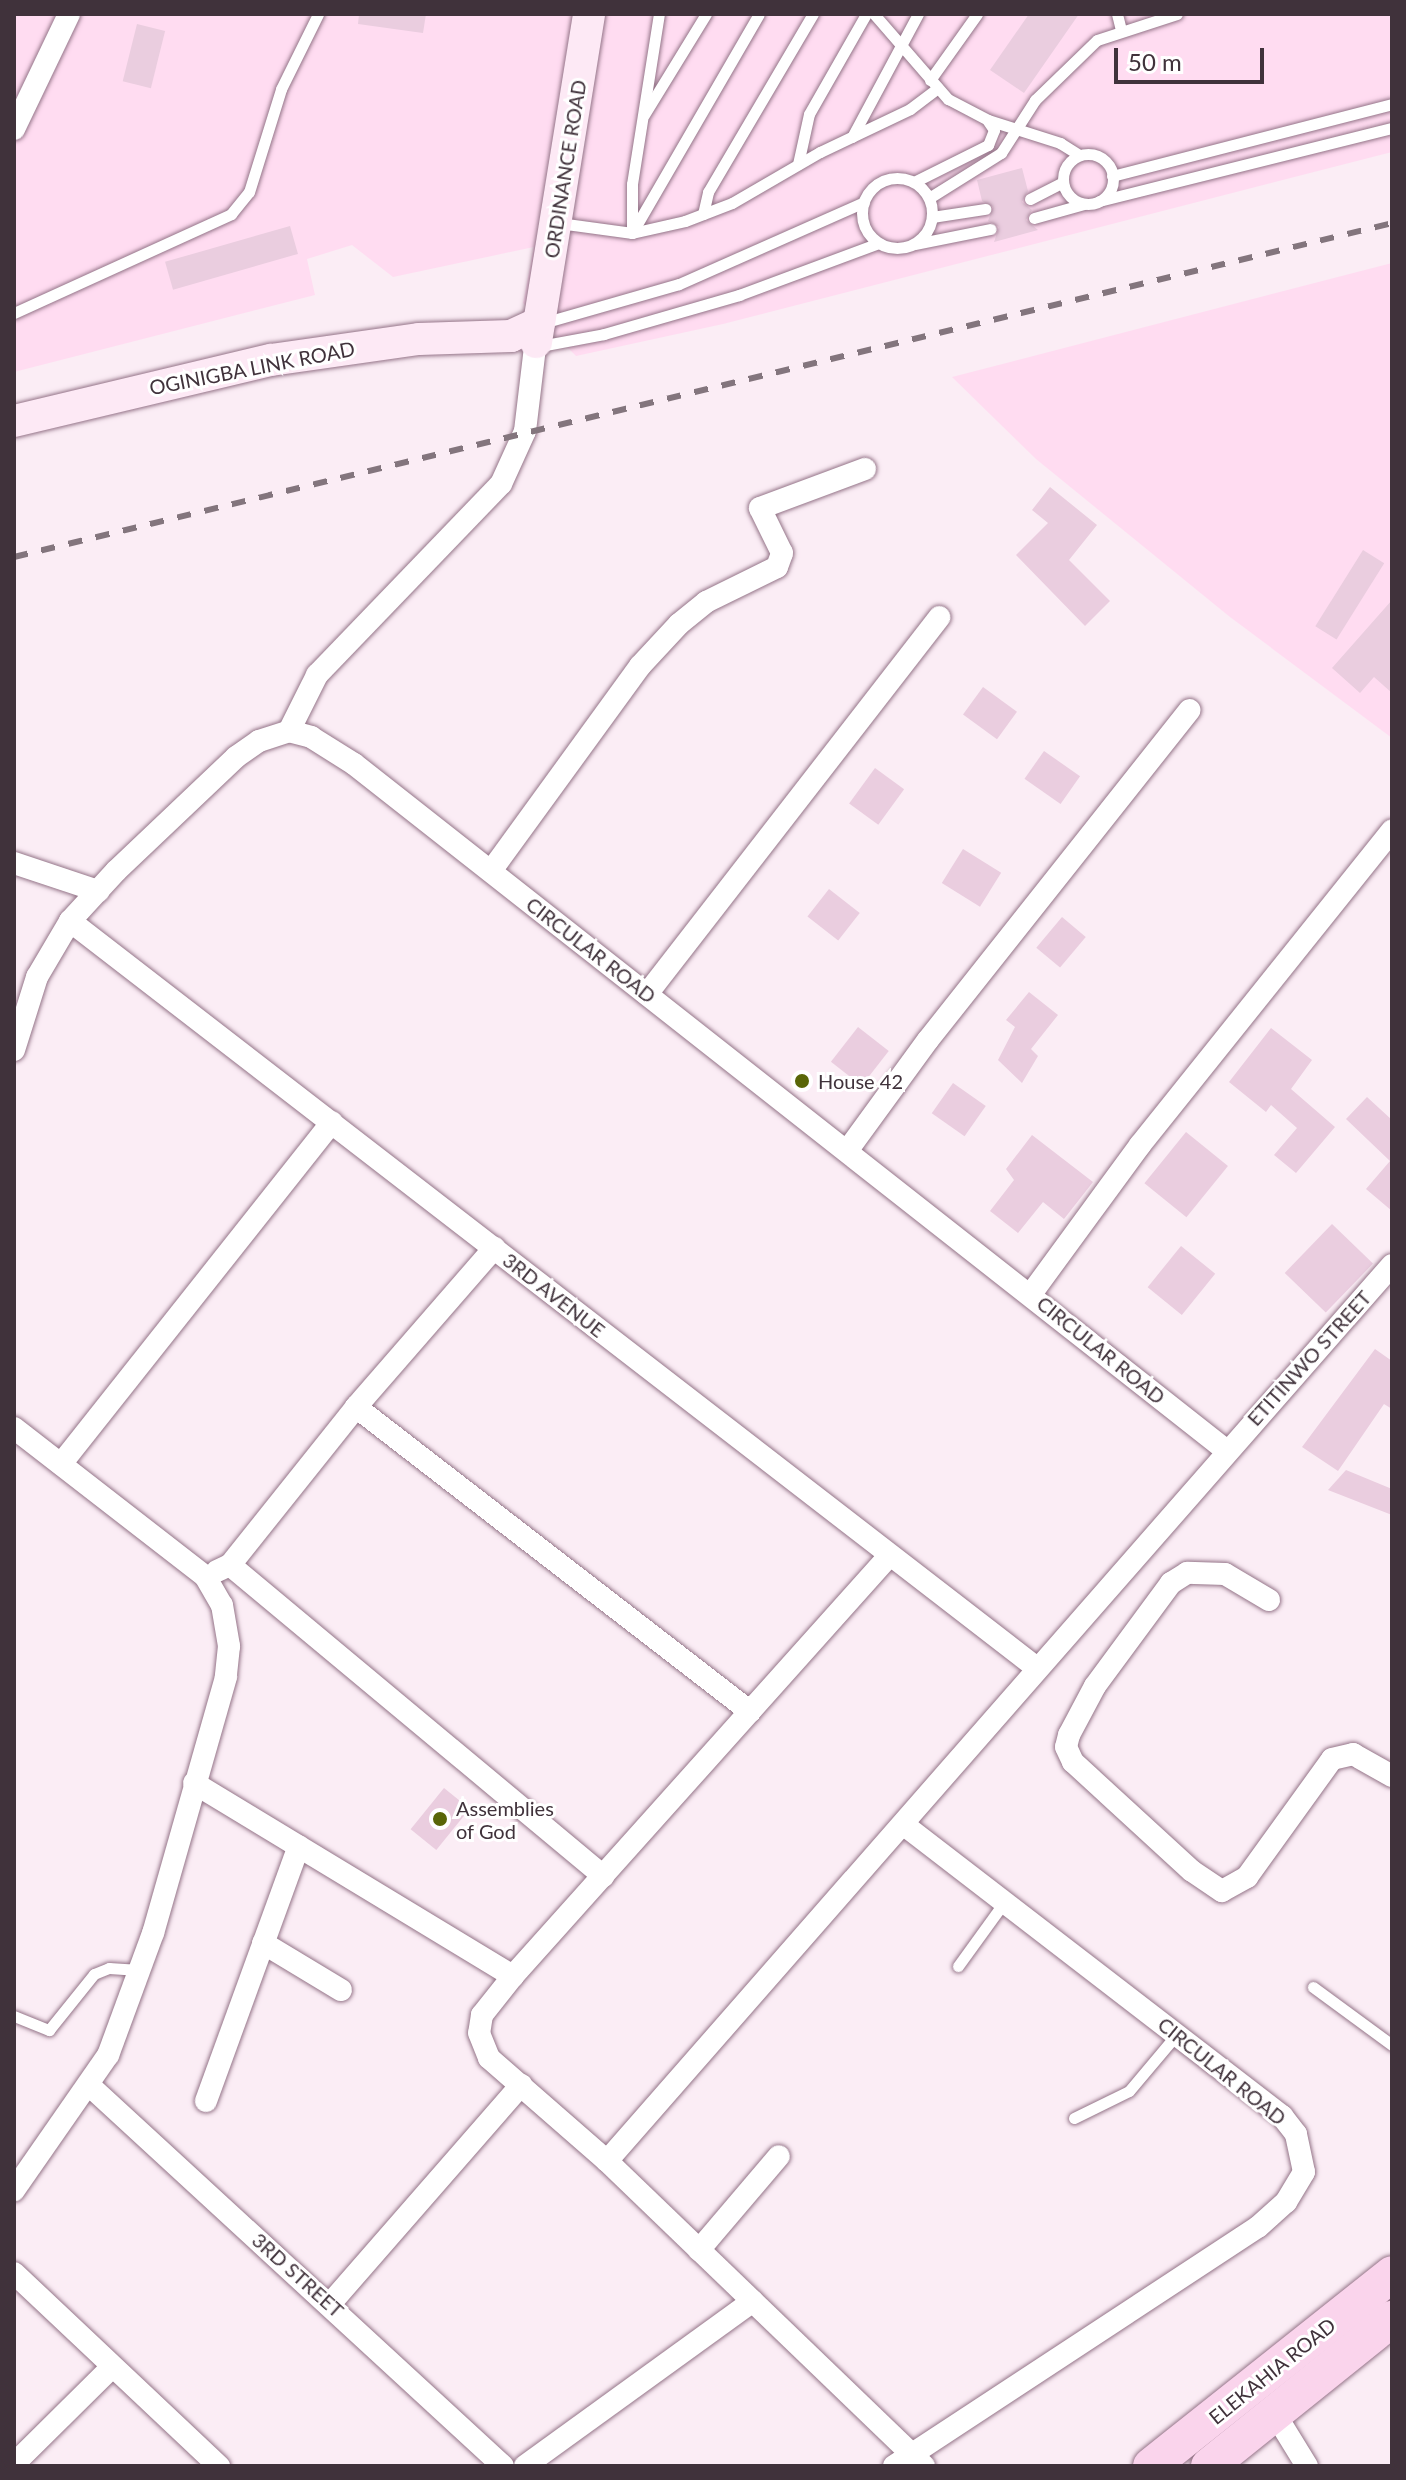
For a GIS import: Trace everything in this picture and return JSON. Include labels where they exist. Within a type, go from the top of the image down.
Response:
[{"type":"main road","name":"ELEKAHIA ROAD","points":[[1151,2466],[1392,2274]]},
{"type":"main road","name":"ELEKAHIA ROAD","points":[[1209,2466],[1392,2319]]},
{"type":"street","points":[[14,129],[69,14]]},
{"type":"street","name":"ORDINANCE ROAD","points":[[528,335],[558,223],[589,14]]},
{"type":"street","points":[[14,1050],[37,977],[70,921],[236,757],[259,741],[289,731],[317,675],[501,484],[525,431],[528,335]]},
{"type":"street","name":"OGINIGBA LINK ROAD","points":[[14,421],[271,360],[419,339],[528,335]]},
{"type":"street","points":[[491,871],[640,666],[670,634],[706,602],[782,561],[760,508],[865,469]]},
{"type":"street","points":[[647,994],[939,617]]},
{"type":"street","points":[[847,1151],[928,1040],[1190,710]]},
{"type":"street","name":"CIRCULAR ROAD","points":[[289,731],[311,737],[354,764],[1227,1451]]},
{"type":"street","points":[[1031,1294],[1140,1145],[1392,831]]},
{"type":"street","points":[[14,863],[98,891]]},
{"type":"street","name":"3RD AVENUE","points":[[70,921],[1037,1668]]},
{"type":"street","points":[[61,1464],[332,1122]]},
{"type":"street","points":[[205,1576],[230,1565],[356,1407],[494,1248]]},
{"type":"street","name":"ETITINWO STREET","points":[[607,2161],[1392,1265]]},
{"type":"street","points":[[356,1407],[750,1712]]},
{"type":"street","points":[[14,1428],[205,1576],[222,1605],[229,1646],[226,1677],[139,1970],[90,2086],[14,2190]]},
{"type":"street","points":[[889,1556],[513,1976],[482,2015],[479,2033],[489,2058],[607,2161],[753,2301],[910,2462]]},
{"type":"street","points":[[230,1565],[603,1876]]},
{"type":"street","points":[[1269,1600],[1225,1574],[1187,1573],[1171,1583],[1095,1686],[1069,1735],[1066,1747],[1073,1762],[1192,1871],[1222,1891],[1247,1877],[1332,1759],[1353,1754],[1392,1776]]},
{"type":"street","points":[[194,1783],[513,1976]]},
{"type":"street","name":"CIRCULAR ROAD","points":[[903,1824],[1282,2116],[1302,2151],[1304,2172],[1298,2186],[1237,2242],[910,2462]]},
{"type":"street","points":[[206,2101],[299,1846]]},
{"type":"street","points":[[263,1943],[341,1990]]},
{"type":"street","points":[[330,2304],[521,2085]]},
{"type":"street","name":"3RD STREET","points":[[90,2086],[503,2466]]},
{"type":"street","points":[[699,2250],[779,2156]]},
{"type":"street","points":[[14,2273],[219,2466]]},
{"type":"street","points":[[525,2466],[753,2301]]},
{"type":"street","points":[[14,2464],[112,2367]]},
{"type":"street","points":[[1275,2414],[1307,2466]]},
{"type":"lane","points":[[14,313],[231,214],[249,192],[281,89],[318,14]]},
{"type":"lane","points":[[632,233],[632,184],[659,14]]},
{"type":"lane","points":[[642,119],[706,14]]},
{"type":"lane","points":[[632,233],[759,14]]},
{"type":"lane","points":[[703,214],[708,192],[813,14]]},
{"type":"lane","points":[[798,164],[809,114],[866,14]]},
{"type":"lane","points":[[874,14],[934,84],[988,120],[1060,143],[1079,155],[1103,159],[1112,176],[1110,189],[1099,201]]},
{"type":"lane","points":[[852,137],[918,14]]},
{"type":"lane","points":[[558,223],[632,233],[703,214],[910,109],[934,84],[977,14]]},
{"type":"lane","points":[[1117,14],[1121,30]]},
{"type":"lane","points":[[929,198],[1001,153],[1035,100],[1075,57],[1121,30],[1177,14]]},
{"type":"lane","points":[[1112,176],[1392,104]]},
{"type":"lane","points":[[528,335],[679,284],[864,202],[884,181],[914,182],[988,145],[994,130],[988,120]]},
{"type":"lane","points":[[1034,218],[1392,128]]},
{"type":"lane","points":[[1079,155],[1066,166],[1063,182],[1070,196],[1084,203]]},
{"type":"lane","points":[[911,245],[928,231],[932,217],[929,198],[914,182]]},
{"type":"lane","points":[[1030,199],[1063,182]]},
{"type":"lane","points":[[864,202],[865,225],[879,243]]},
{"type":"lane","points":[[932,217],[985,209]]},
{"type":"lane","points":[[528,335],[604,334],[739,295],[879,243],[911,245],[991,229]]},
{"type":"lane","points":[[958,1966],[1005,1900]]},
{"type":"lane","points":[[14,2016],[49,2030],[94,1974],[109,1968],[139,1970]]},
{"type":"lane","points":[[1313,1987],[1392,2045]]},
{"type":"lane","points":[[1074,2118],[1129,2091],[1178,2033]]},
{"type":"shaded area","points":[[14,14],[1392,14],[1392,152],[723,324],[576,356],[523,303],[534,247],[393,277],[352,245],[307,259],[315,295],[14,372]]},
{"type":"shaded area","points":[[1392,263],[1392,738],[1230,617],[1036,459],[952,377]]},
{"type":"building","points":[[359,14],[426,14],[423,33],[358,24]]},
{"type":"building","points":[[1029,14],[1079,14],[1024,93],[990,70]]},
{"type":"building","points":[[137,24],[165,31],[151,88],[123,81]]},
{"type":"building","points":[[1022,168],[1028,191],[1022,202],[1032,210],[1026,220],[1038,230],[994,242],[999,227],[988,221],[993,207],[982,201],[977,180]]},
{"type":"building","points":[[290,226],[298,254],[173,290],[165,262]]},
{"type":"building","points":[[1050,487],[1097,525],[1069,560],[1110,601],[1085,626],[1016,555],[1048,523],[1032,510]]},
{"type":"building","points":[[1363,550],[1384,563],[1337,640],[1315,626]]},
{"type":"building","points":[[1392,600],[1392,693],[1374,677],[1360,693],[1332,668]]},
{"type":"building","points":[[983,687],[1017,712],[997,739],[963,715]]},
{"type":"building","points":[[1044,751],[1080,776],[1061,804],[1024,779]]},
{"type":"building","points":[[875,768],[904,789],[878,825],[849,804]]},
{"type":"building","points":[[963,849],[1001,873],[980,907],[942,883]]},
{"type":"building","points":[[829,889],[860,913],[838,941],[807,917]]},
{"type":"building","points":[[1062,917],[1086,937],[1060,968],[1036,948]]},
{"type":"building","points":[[1029,992],[1058,1015],[1031,1049],[1038,1056],[1022,1083],[998,1060],[1015,1027],[1006,1020]]},
{"type":"building","points":[[858,1027],[889,1051],[862,1086],[831,1062]]},
{"type":"building","points":[[1271,1028],[1312,1060],[1291,1089],[1335,1127],[1296,1173],[1274,1155],[1297,1128],[1271,1105],[1266,1112],[1229,1082]]},
{"type":"building","points":[[953,1083],[986,1106],[965,1136],[932,1113]]},
{"type":"building","points":[[1367,1097],[1392,1120],[1392,1211],[1366,1189],[1390,1161],[1346,1119]]},
{"type":"building","points":[[1186,1132],[1228,1166],[1186,1217],[1144,1183]]},
{"type":"building","points":[[1032,1135],[1093,1182],[1064,1219],[1043,1202],[1018,1233],[990,1211],[1014,1180],[1006,1169]]},
{"type":"building","points":[[1332,1224],[1373,1264],[1326,1313],[1285,1273]]},
{"type":"building","points":[[1181,1246],[1215,1274],[1182,1315],[1148,1287]]},
{"type":"building","points":[[1375,1349],[1392,1361],[1392,1409],[1384,1404],[1338,1471],[1302,1447]]},
{"type":"building","points":[[1346,1470],[1392,1489],[1392,1515],[1328,1490]]},
{"type":"building","name":"Assemblies of God","points":[[444,1788],[470,1809],[436,1850],[411,1829]]},
{"type":"railway","points":[[14,557],[1392,223]]},
{"type":"place","name":"House 42","points":[[802,1081]]},
{"type":"place","name":"Assemblies of God","points":[[440,1819]]}]
